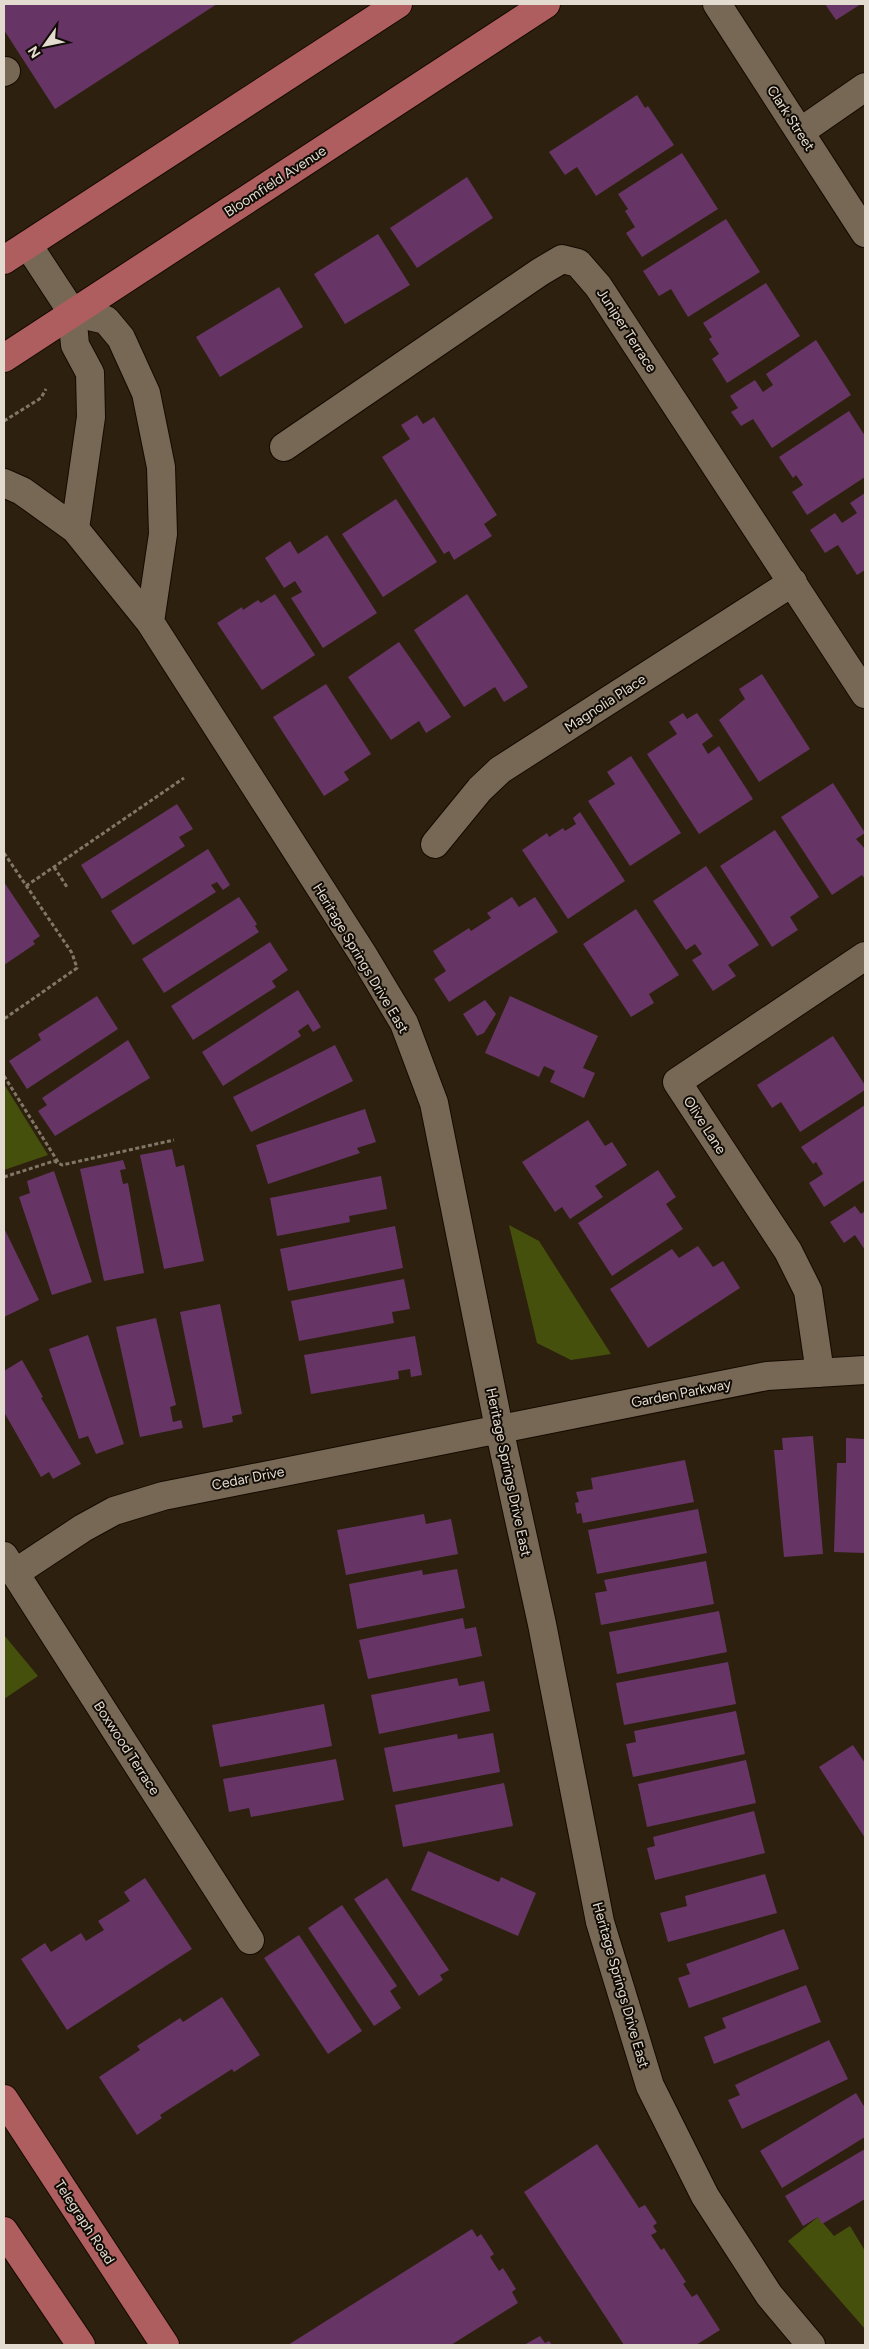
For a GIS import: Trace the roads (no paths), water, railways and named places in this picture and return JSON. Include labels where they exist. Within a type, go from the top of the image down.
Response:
[{"type":"main road","points":[[4,260],[398,4]]},
{"type":"main road","name":"Bloomfield Avenue","points":[[4,358],[546,4]]},
{"type":"main road","name":"Telegraph Road","points":[[4,2099],[165,2345]]},
{"type":"main road","points":[[4,2231],[81,2345]]},
{"type":"street","name":"Clark Street","points":[[717,4],[800,132],[857,204],[865,233]]},
{"type":"street","points":[[800,132],[865,87]]},
{"type":"street","points":[[28,245],[72,312],[75,345],[90,373],[90,418],[75,529]]},
{"type":"street","name":"Juniper Terrace","points":[[284,447],[540,272],[562,259],[570,260],[586,269],[598,286],[865,694]]},
{"type":"street","points":[[72,312],[106,320],[121,338],[146,392],[161,468],[162,525],[150,622]]},
{"type":"street","name":"Heritage Springs Drive East","points":[[4,484],[22,491],[75,529],[150,622],[362,952],[404,1023],[434,1103],[499,1428],[542,1624],[600,1922],[650,2086],[704,2196],[769,2295],[811,2345]]},
{"type":"street","name":"Magnolia Place","points":[[435,844],[480,788],[500,770],[793,582]]},
{"type":"street","name":"Olive Lane","points":[[820,1372],[808,1291],[792,1259],[677,1082],[865,956]]},
{"type":"street","name":"Garden Parkway","points":[[499,1428],[767,1376],[865,1370]]},
{"type":"street","name":"Cedar Drive","points":[[9,1564],[114,1511],[163,1496],[499,1428]]},
{"type":"street","name":"Boxwood Terrace","points":[[9,1564],[250,1940]]}]
